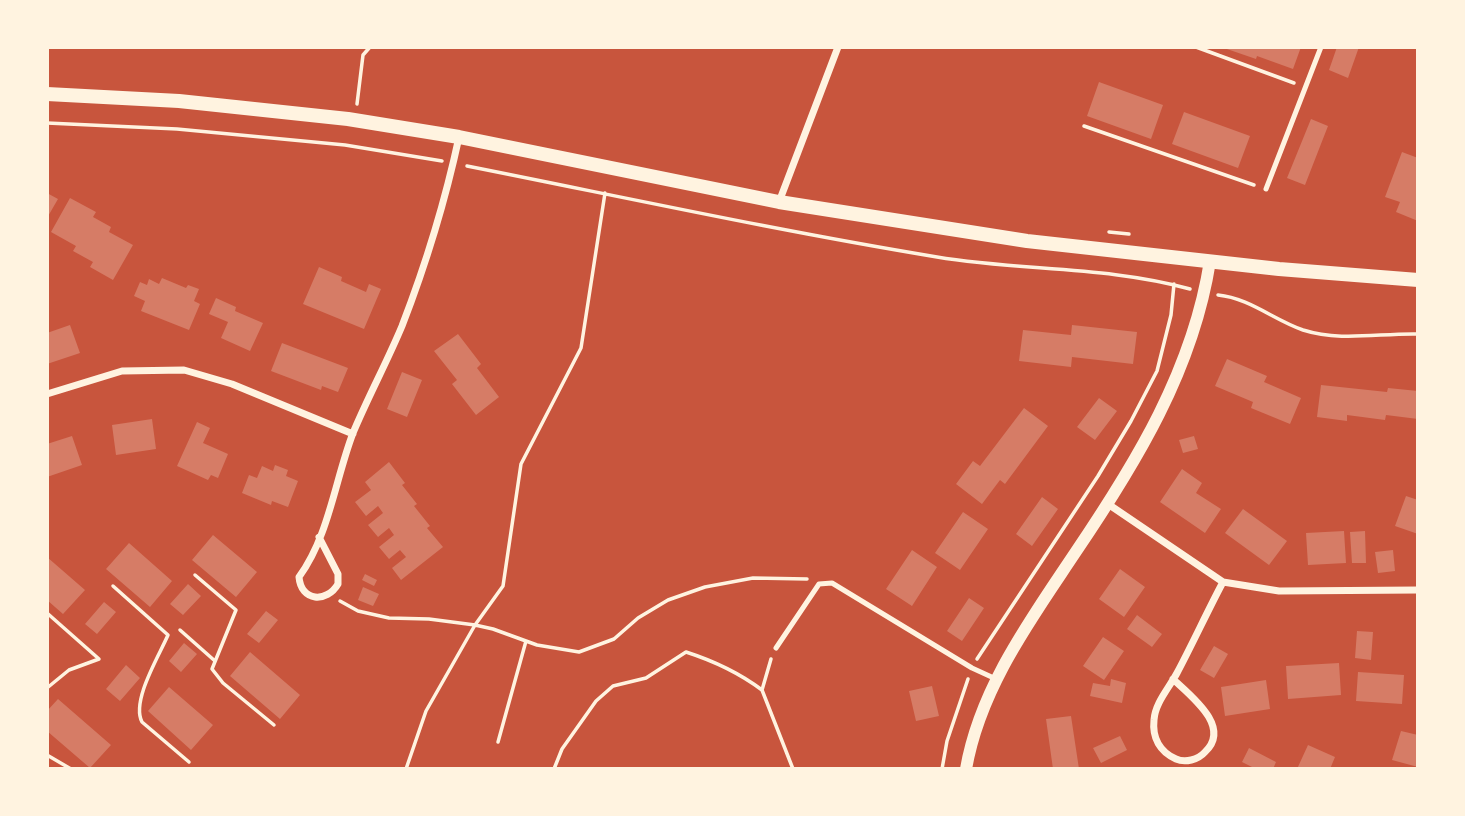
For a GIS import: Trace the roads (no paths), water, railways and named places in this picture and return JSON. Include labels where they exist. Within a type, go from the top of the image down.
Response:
[{"type":"main road","points":[[47,94],[179,101],[355,120],[460,137],[779,202],[1027,241],[1418,280]]},
{"type":"street","points":[[779,202],[838,47]]},
{"type":"street","points":[[319,537],[338,574],[338,584],[330,594],[314,598],[306,594],[299,578],[319,537],[353,434],[401,327],[439,225],[460,137]]},
{"type":"street","points":[[966,769],[970,747],[996,679],[1044,598],[1108,504],[1177,380],[1205,293],[1210,261]]},
{"type":"street","points":[[47,394],[122,371],[184,370],[232,384],[353,434]]},
{"type":"street","points":[[1108,504],[1223,582],[1279,591],[1418,590]]},
{"type":"street","points":[[1173,679],[1201,706],[1214,731],[1213,741],[1207,751],[1194,760],[1180,761],[1165,754],[1156,741],[1153,723],[1156,708],[1223,582]]},
{"type":"lane","points":[[1266,189],[1321,47]]},
{"type":"lane","points":[[776,648],[819,584],[826,582],[832,583],[972,668],[996,679]]}]
